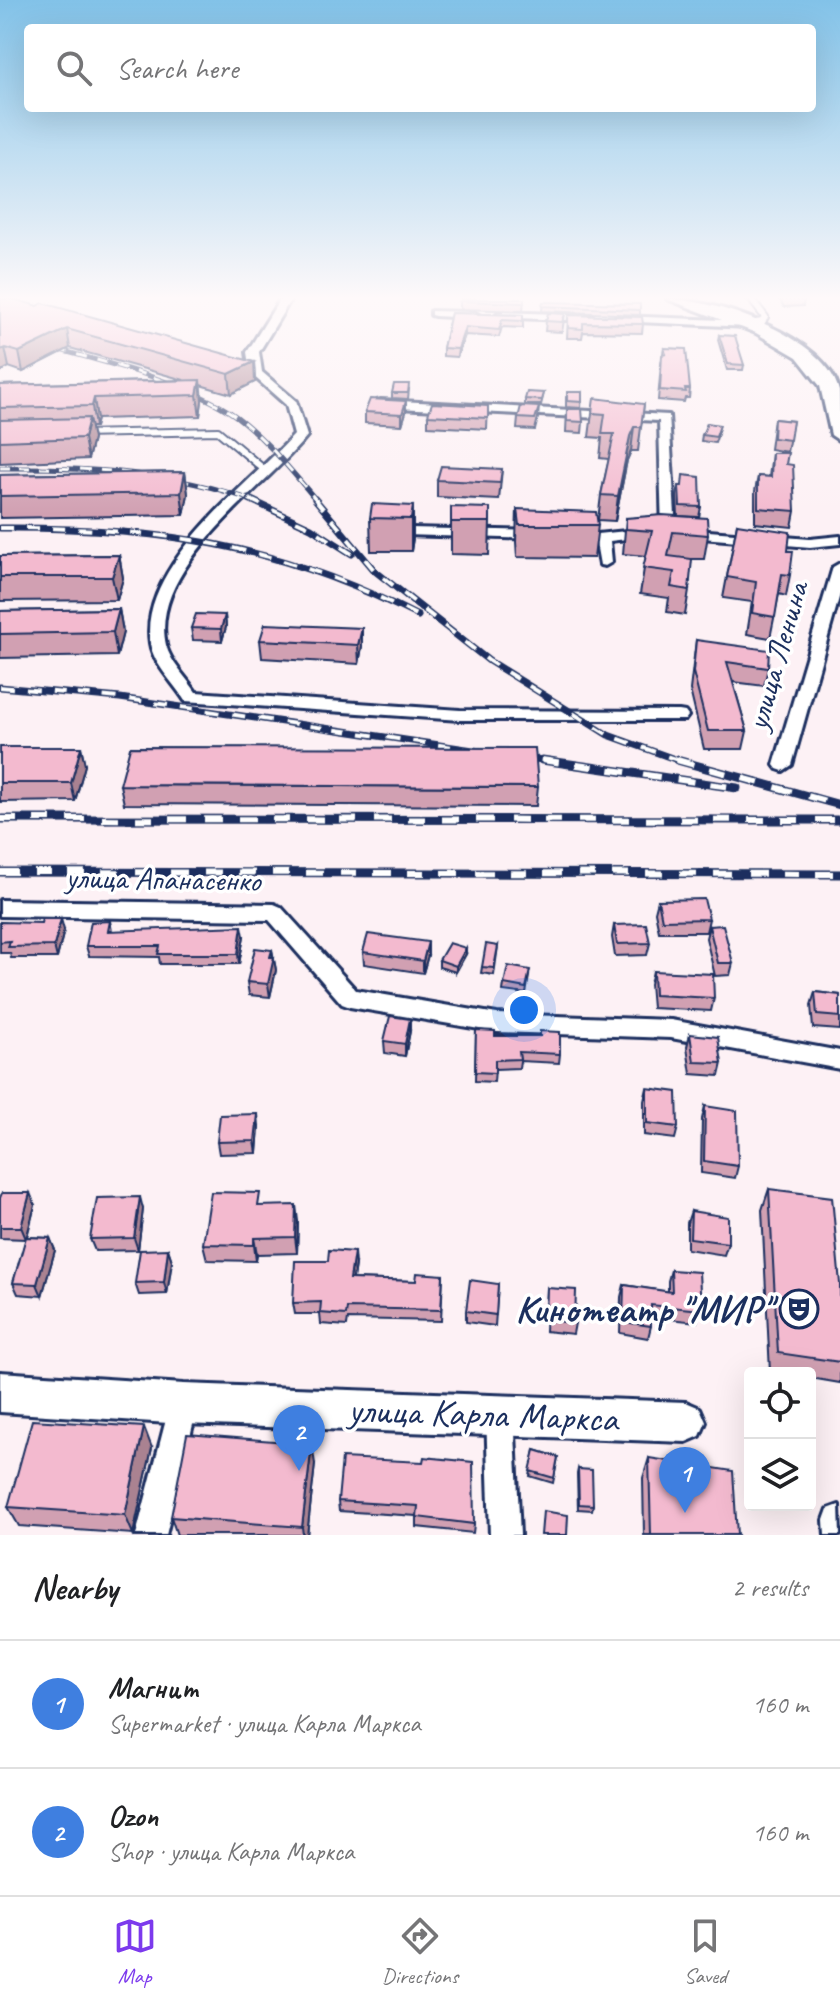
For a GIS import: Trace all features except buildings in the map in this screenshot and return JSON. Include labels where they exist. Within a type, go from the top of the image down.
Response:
[{"type":"main road","points":[[819,371],[829,383],[836,401],[840,435]]},
{"type":"main road","name":"улица Карла Маркса","points":[[0,1392],[184,1404],[686,1422]]},
{"type":"street","points":[[256,371],[292,404],[301,436],[202,537],[159,601],[158,645],[191,697],[460,715],[679,716]]},
{"type":"street","points":[[375,404],[665,418],[669,532]]},
{"type":"street","points":[[410,532],[554,536]]},
{"type":"street","points":[[586,536],[669,532],[810,543],[840,540]]},
{"type":"street","points":[[602,537],[605,562]]},
{"type":"street","name":"улица Ленина","points":[[783,765],[840,567]]},
{"type":"street","name":"улица Апанасенко","points":[[0,908],[274,912],[350,998],[497,1023],[671,1029],[762,1043],[840,1060]]},
{"type":"street","points":[[151,1535],[184,1404]]},
{"type":"street","points":[[500,1413],[505,1535]]},
{"type":"lane","points":[[67,434],[218,431],[266,471]]},
{"type":"railway","points":[[132,371],[186,390],[237,417],[259,436],[317,501]]},
{"type":"railway","points":[[0,468],[97,470],[161,477],[252,500]]},
{"type":"railway","points":[[315,499],[375,571],[489,661],[608,735],[679,761]]},
{"type":"railway","points":[[252,500],[311,528],[352,554]]},
{"type":"railway","points":[[0,528],[112,531],[215,544],[315,571],[418,616]]},
{"type":"railway","points":[[0,687],[120,698],[480,751]]},
{"type":"railway","points":[[515,756],[556,762]]},
{"type":"railway","points":[[542,760],[737,788]]},
{"type":"railway","points":[[679,761],[840,805]]},
{"type":"railway","points":[[679,761],[683,762]]},
{"type":"railway","points":[[0,819],[840,820]]},
{"type":"railway","points":[[0,872],[840,874]]},
{"type":"place","name":"Кинотеатр \"МИР\"","points":[[799,1309]]},
{"type":"place","name":"Ozon","points":[[299,1471]]},
{"type":"place","name":"Магнит","points":[[685,1513]]}]
